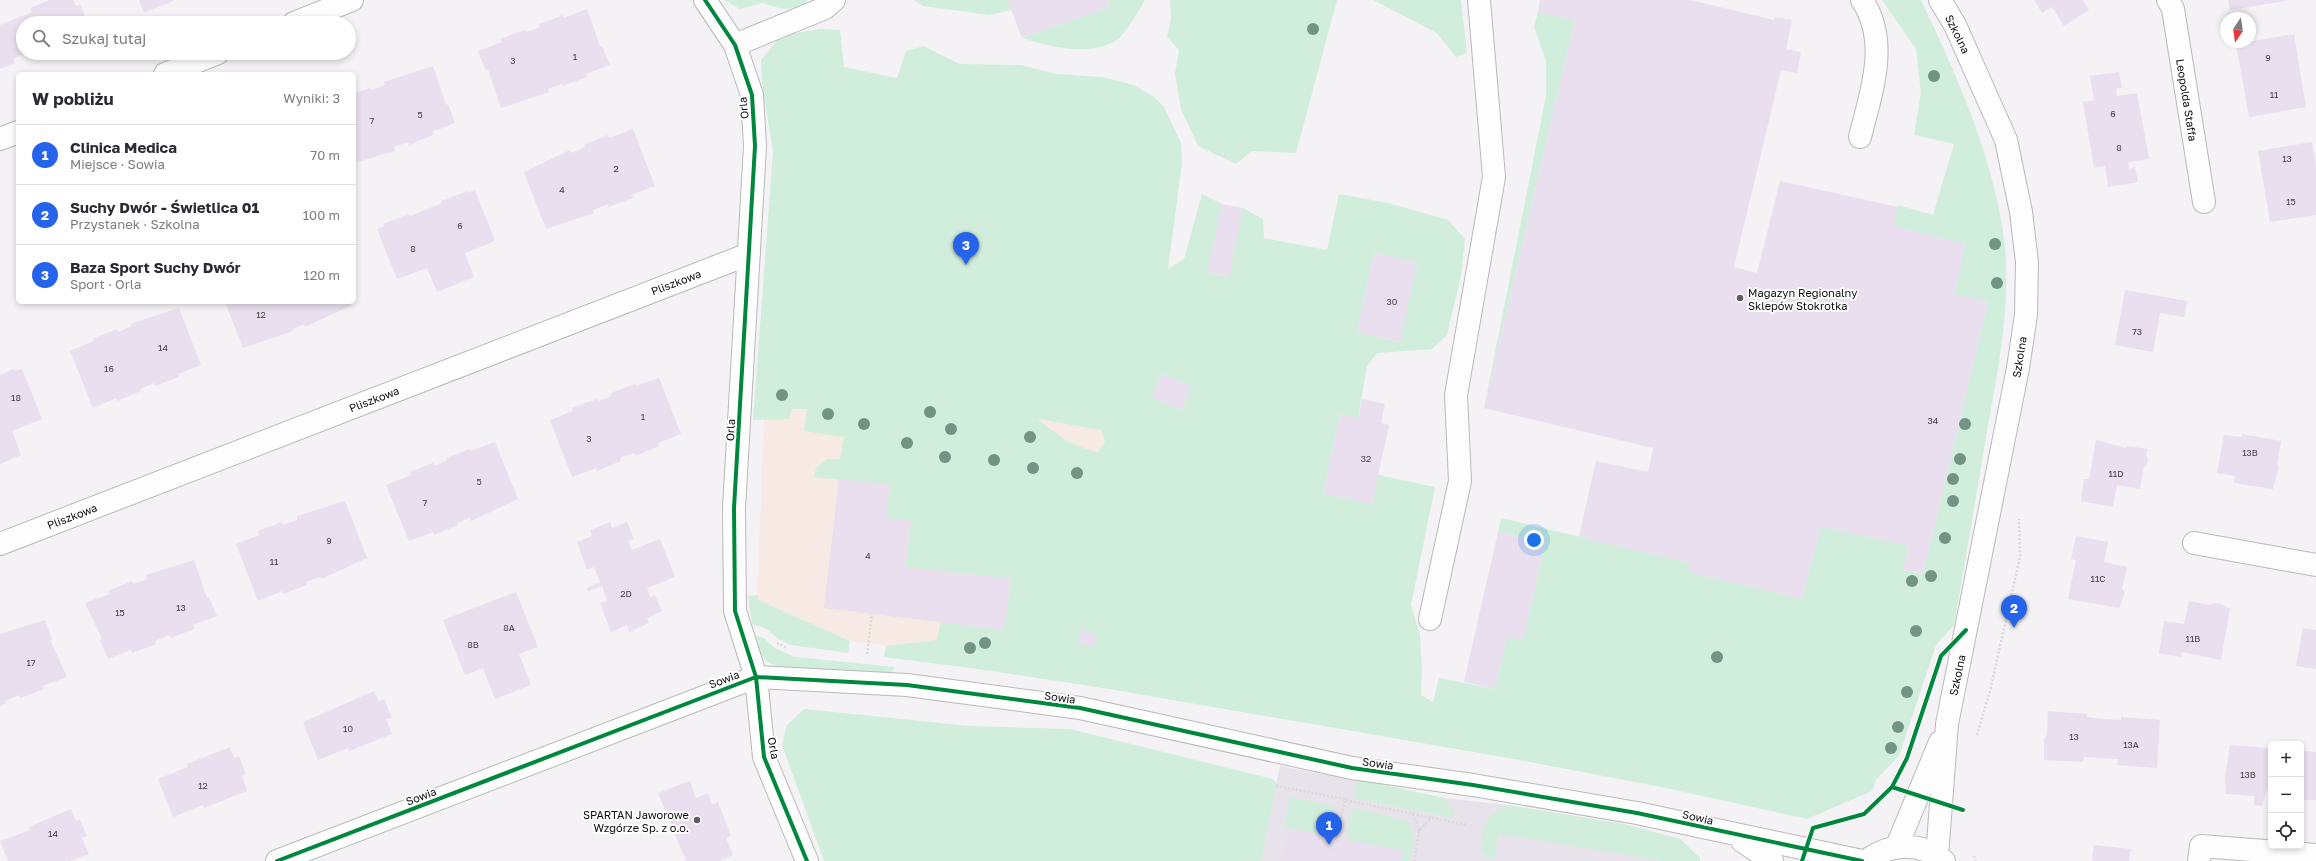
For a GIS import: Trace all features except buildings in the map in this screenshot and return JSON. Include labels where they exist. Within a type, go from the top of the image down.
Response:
[{"type":"street","points":[[312,16],[352,0]]},
{"type":"street","name":"Orla","points":[[705,0],[735,45],[752,95],[755,146],[734,508],[735,611],[756,677],[764,757],[807,861]]},
{"type":"street","points":[[735,45],[825,8],[834,0]]},
{"type":"street","points":[[1430,619],[1460,481],[1456,395],[1494,177],[1479,0]]},
{"type":"street","points":[[1860,137],[1876,75],[1878,46],[1866,7],[1862,0]]},
{"type":"street","name":"Szkolna","points":[[1940,0],[1955,25],[2006,140],[2021,212],[2027,262],[2026,315],[2018,368],[1947,724],[1940,859]]},
{"type":"street","name":"Leopolda Staffa","points":[[2168,0],[2173,9],[2204,202]]},
{"type":"street","points":[[170,72],[200,60]]},
{"type":"street","points":[[0,139],[16,133]]},
{"type":"street","name":"Pliszkowa","points":[[0,544],[749,254]]},
{"type":"street","points":[[2194,543],[2316,565]]},
{"type":"street","name":"Sowia","points":[[277,861],[756,677],[907,685],[1080,708],[1352,768],[1473,785],[1630,812],[1733,835],[1862,861]]},
{"type":"street","name":"Szkolna","points":[[1897,846],[1947,724]]},
{"type":"street","name":"Sowia","points":[[1733,835],[1772,861]]},
{"type":"street","points":[[1866,861],[1881,851],[1897,846],[1913,847],[1929,851],[1940,859]]},
{"type":"street","points":[[2199,861],[2201,846],[2316,855]]},
{"type":"path","points":[[866,661],[872,614]]},
{"type":"path","points":[[1337,838],[1345,800],[1467,825]]},
{"type":"path","points":[[1412,814],[1419,832]]},
{"type":"path","points":[[1414,861],[1419,832],[1431,818]]},
{"type":"shaded area","points":[[766,370],[1143,438],[1056,671],[845,640],[757,600]]},
{"type":"shaded area","points":[[1280,766],[1444,798],[1507,805],[1623,824],[1680,839],[1700,858],[1700,861],[1261,861]]},
{"type":"green space","points":[[723,0],[808,0],[800,8],[782,9],[762,3],[740,9]]},
{"type":"green space","points":[[914,0],[1008,0],[1012,10],[989,15],[923,6]]},
{"type":"green space","points":[[1107,0],[1145,0],[1121,37],[1106,45],[1095,48],[1070,49],[1022,38],[1109,7]]},
{"type":"green space","points":[[1170,0],[1337,0],[1296,153],[1252,151],[1236,164],[1198,146],[1181,109],[1175,74],[1179,50],[1167,37],[1171,19]]},
{"type":"green space","points":[[1373,0],[1461,0],[1467,53],[1456,57],[1437,33]]},
{"type":"green space","points":[[1882,0],[1921,0],[1959,84],[1981,141],[1997,201],[2006,257],[2003,334],[1954,625],[1936,645],[1899,756],[1876,780],[1872,791],[1807,819],[1666,788],[1514,759],[1103,688],[978,669],[884,657],[886,646],[937,640],[940,622],[1004,630],[1011,579],[905,567],[911,522],[886,518],[890,485],[814,477],[816,468],[827,459],[840,459],[844,437],[804,431],[807,409],[791,409],[790,419],[753,420],[773,152],[762,83],[761,60],[781,36],[818,29],[840,30],[844,67],[897,78],[906,51],[923,46],[960,64],[1020,65],[1057,74],[1102,77],[1134,85],[1154,97],[1164,107],[1181,143],[1182,163],[1168,269],[1184,259],[1202,194],[1222,204],[1208,272],[1228,277],[1243,208],[1263,219],[1264,238],[1327,250],[1339,194],[1388,203],[1448,220],[1465,239],[1461,276],[1447,335],[1432,349],[1377,353],[1367,366],[1358,418],[1340,414],[1323,493],[1372,504],[1378,475],[1435,487],[1411,605],[1420,634],[1422,668],[1421,695],[1433,702],[1439,678],[1495,689],[1507,637],[1523,640],[1545,542],[1498,532],[1501,518],[1690,563],[1688,572],[1802,599],[1821,526],[1909,546],[1903,570],[1923,574],[1988,302],[1954,294],[1965,244],[1893,226],[1898,205],[1933,215],[1954,144],[1914,135],[1921,93],[1916,49]],"holes":[[[1374,253],[1417,263],[1399,342],[1357,332]],[[1161,374],[1191,386],[1182,410],[1153,398]],[[1037,419],[1101,430],[1105,442],[1098,452],[1079,446],[1058,435]]]},
{"type":"green space","points":[[1538,12],[1575,20],[1484,408],[1546,96],[1546,61],[1534,27]]},
{"type":"green space","points":[[758,595],[758,600],[850,641],[848,653],[791,645],[778,639],[767,629],[752,624],[748,596]]},
{"type":"green space","points":[[754,635],[764,638],[776,649],[796,657],[894,667],[893,672],[828,673],[793,670],[779,667],[768,662],[762,657]]},
{"type":"green space","points":[[804,709],[970,726],[1070,729],[1273,779],[1277,783],[1261,861],[824,861],[782,745],[787,725]]},
{"type":"green space","points":[[1357,779],[1444,798],[1454,811],[1453,818],[1354,798]]},
{"type":"green space","points":[[1290,797],[1334,806],[1328,836],[1284,828]]},
{"type":"green space","points":[[1507,805],[1623,824],[1680,839],[1700,858],[1700,861],[1664,861],[1499,834],[1494,859],[1486,857],[1480,850],[1486,823],[1493,814]]},
{"type":"green space","points":[[1352,808],[1409,821],[1414,841],[1410,861],[1401,861],[1403,851],[1346,840]]},
{"type":"cycle path","points":[[705,0],[735,45],[752,95],[755,146],[734,508],[735,611],[756,677],[764,757],[807,861]]},
{"type":"cycle path","points":[[1892,787],[1907,758],[1941,656],[1966,630]]},
{"type":"cycle path","points":[[277,861],[756,677],[907,685],[1080,708],[1352,768],[1473,785],[1637,813],[1862,861]]},
{"type":"cycle path","points":[[1802,861],[1813,828],[1864,814],[1892,787],[1963,810]]},
{"type":"place","name":"Baza Sport Suchy Dwór","points":[[966,265]]},
{"type":"place","name":"Magazyn Regionalny Sklepów Stokrotka","points":[[1740,298]]},
{"type":"place","name":"Suchy Dwór - Świetlica 01","points":[[2014,628]]},
{"type":"place","name":"SPARTAN Jaworowe Wzgórze Sp. z o.o.","points":[[697,820]]},
{"type":"place","name":"Clinica Medica","points":[[1329,845]]}]
